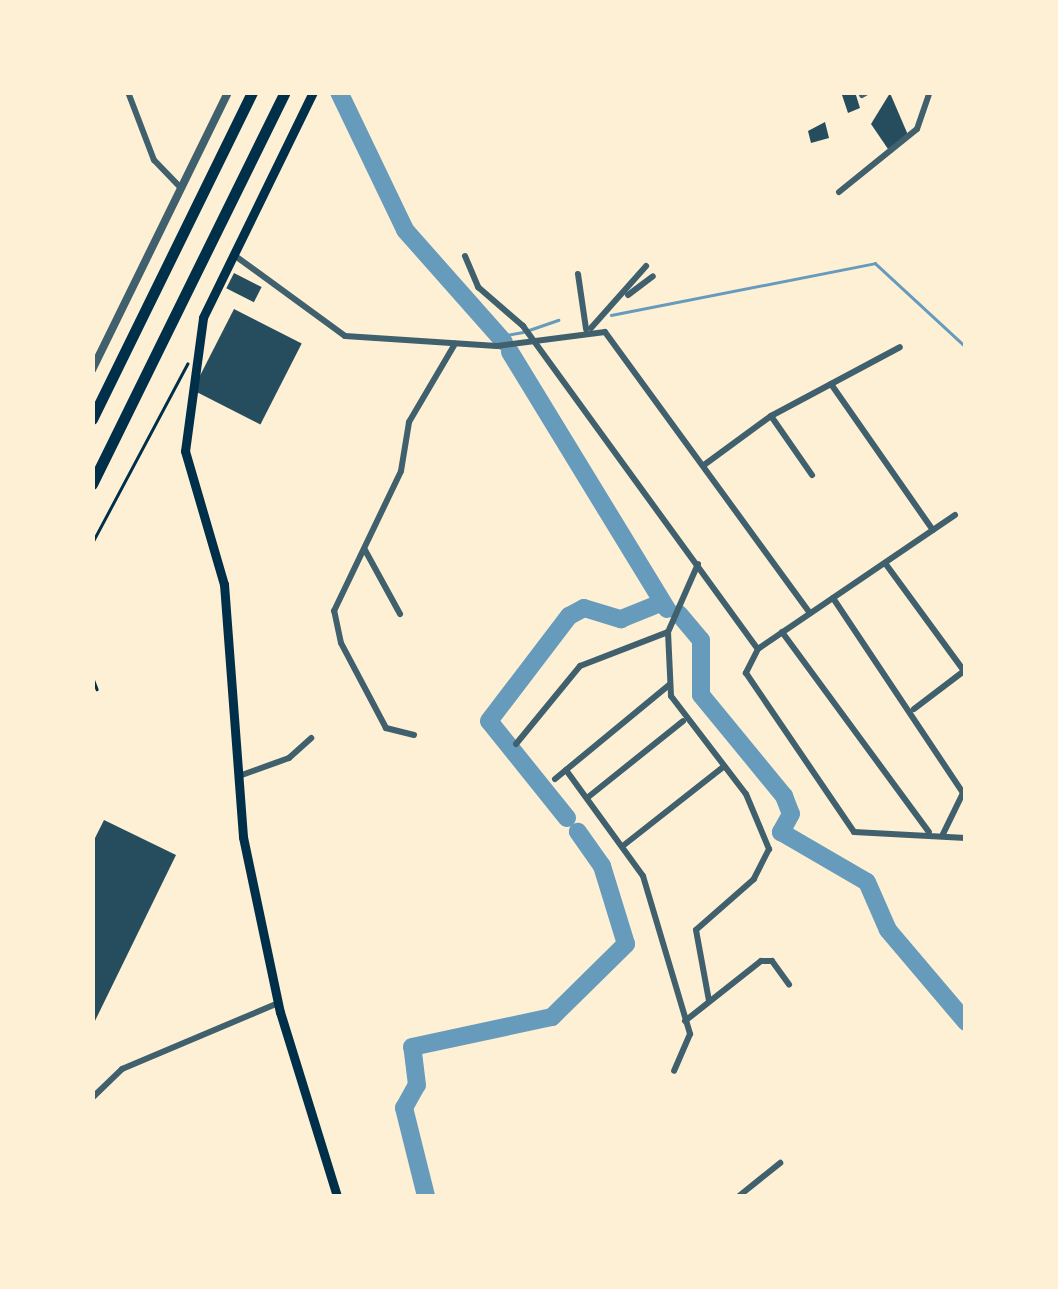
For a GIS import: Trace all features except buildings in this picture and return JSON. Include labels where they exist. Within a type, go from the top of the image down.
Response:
[{"type":"highway","points":[[92,419],[252,92]]},
{"type":"highway","points":[[92,484],[285,92]]},
{"type":"main road","points":[[312,92],[203,318],[184,440],[224,584],[239,776],[279,1003],[337,1196]]},
{"type":"street","points":[[128,92],[154,160],[182,189]]},
{"type":"street","points":[[92,370],[228,92]]},
{"type":"street","points":[[839,192],[916,129],[930,92]]},
{"type":"street","points":[[234,255],[328,331],[455,344],[532,340],[588,329],[610,336],[810,613]]},
{"type":"street","points":[[465,256],[478,287],[532,340],[758,648]]},
{"type":"street","points":[[623,299],[646,266]]},
{"type":"street","points":[[578,274],[588,329]]},
{"type":"street","points":[[588,329],[653,276]]},
{"type":"street","points":[[414,735],[386,728],[335,626],[339,595],[401,471],[409,422],[455,344]]},
{"type":"street","points":[[704,465],[771,416],[900,346]]},
{"type":"street","points":[[830,384],[933,530]]},
{"type":"street","points":[[771,416],[812,475]]},
{"type":"street","points":[[955,515],[758,648],[746,673],[754,696],[854,832],[930,833],[966,838]]},
{"type":"street","points":[[364,549],[400,614]]},
{"type":"street","points":[[885,563],[964,670],[914,710]]},
{"type":"street","points":[[698,564],[668,632],[670,685],[682,722],[723,767],[770,849],[754,880],[696,930],[709,1001]]},
{"type":"street","points":[[834,598],[914,710],[963,792],[943,834]]},
{"type":"street","points":[[516,744],[580,666],[668,632]]},
{"type":"street","points":[[782,632],[930,833]]},
{"type":"street","points":[[555,779],[670,685]]},
{"type":"street","points":[[587,798],[682,722]]},
{"type":"street","points":[[239,776],[289,758],[312,738]]},
{"type":"street","points":[[624,845],[723,767]]},
{"type":"street","points":[[566,770],[643,876],[689,1040],[674,1072]]},
{"type":"street","points":[[685,1020],[761,961],[772,961],[789,984]]},
{"type":"street","points":[[92,1098],[122,1069],[279,1003]]},
{"type":"street","points":[[739,1196],[780,1163]]},
{"type":"path","points":[[92,543],[186,364]]},
{"type":"path","points":[[92,676],[96,689]]},
{"type":"waterway","points":[[339,92],[405,230],[504,342]]},
{"type":"waterway","points":[[611,315],[875,263],[966,347]]},
{"type":"waterway","points":[[529,330],[558,320]]},
{"type":"waterway","points":[[501,336],[523,332]]},
{"type":"waterway","points":[[510,352],[667,609]]},
{"type":"waterway","points":[[567,818],[489,721],[569,616],[584,608],[621,619],[658,604]]},
{"type":"waterway","points":[[679,614],[701,640],[701,695],[784,796],[791,814],[781,832],[867,882],[888,930],[966,1022]]},
{"type":"waterway","points":[[426,1196],[404,1108],[417,1085],[412,1047],[552,1017],[626,944],[602,866],[578,832]]}]
